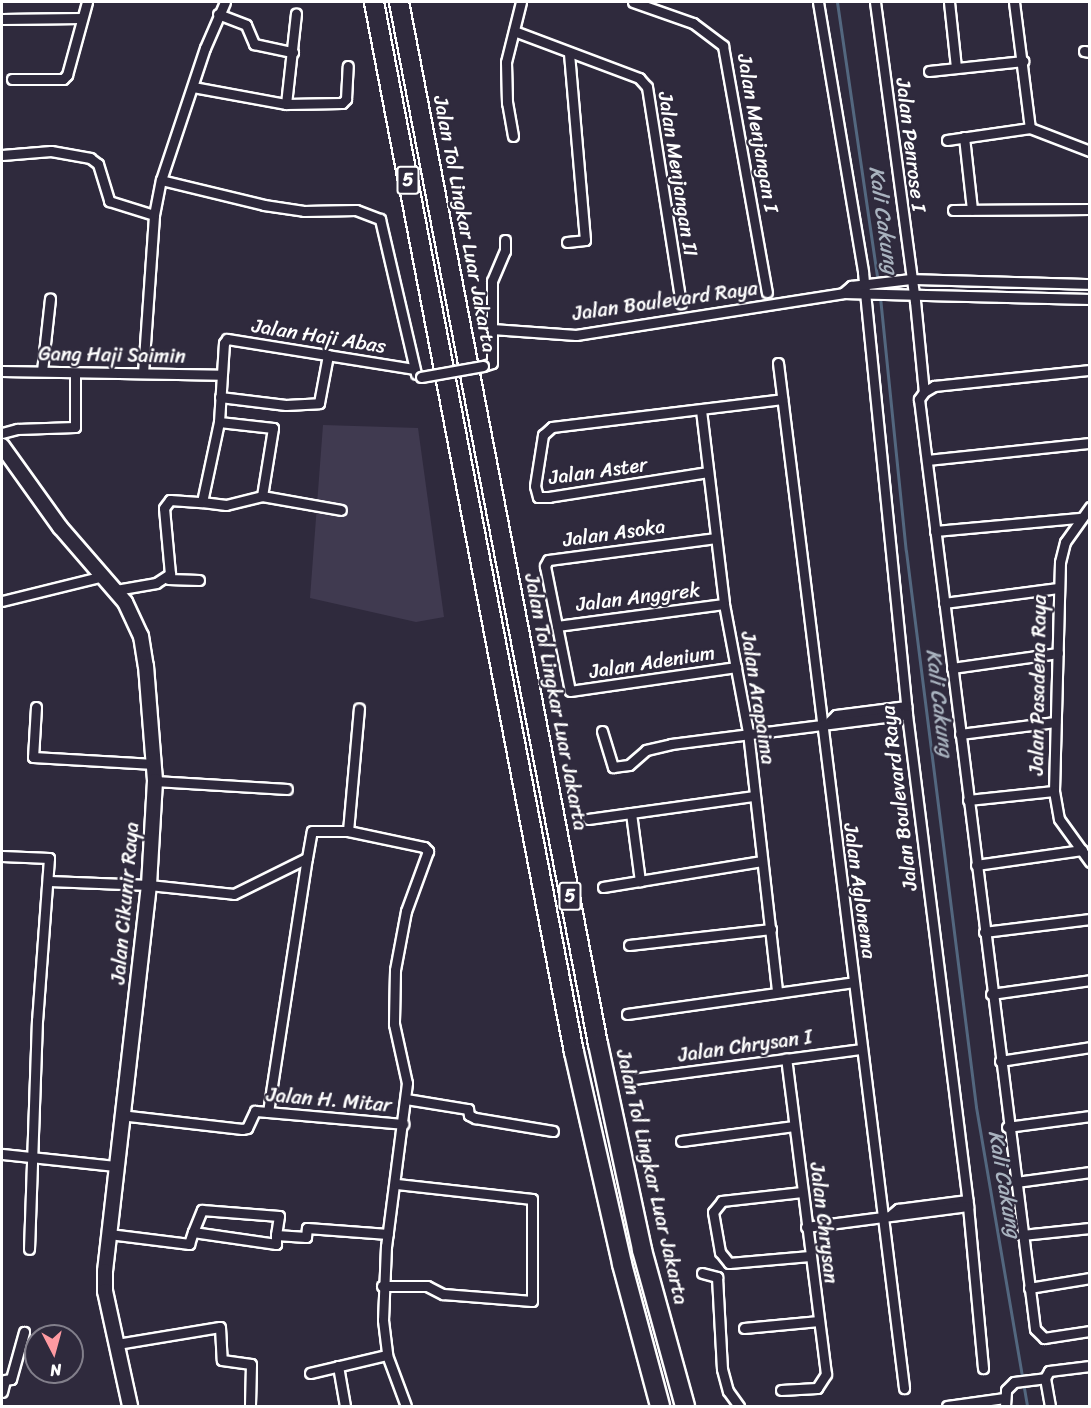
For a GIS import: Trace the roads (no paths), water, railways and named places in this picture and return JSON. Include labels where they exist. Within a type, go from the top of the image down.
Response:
[{"type":"highway","name":"5","points":[[374,2],[574,1052],[621,1264],[660,1407]]},
{"type":"highway","name":"Jalan Tol Lingkar Luar Jakarta","points":[[399,2],[598,1044],[642,1250],[685,1407]]},
{"type":"street","points":[[12,79],[63,79],[67,75],[87,2]]},
{"type":"street","points":[[143,373],[154,215],[161,180],[218,14],[225,2]]},
{"type":"street","points":[[513,136],[507,103],[506,62],[521,2]]},
{"type":"street","name":"Jalan Menjangan I","points":[[633,2],[693,23],[723,46],[767,292]]},
{"type":"street","name":"Jalan Boulevard Raya","points":[[818,2],[864,284],[907,710],[968,1203],[983,1368]]},
{"type":"street","name":"Jalan Penrose I","points":[[875,2],[914,292],[924,392],[919,399],[1007,1127],[1035,1329],[1040,1336],[1089,1331]]},
{"type":"street","points":[[949,2],[956,67]]},
{"type":"street","points":[[1014,2],[1030,128]]},
{"type":"street","points":[[218,14],[246,25],[254,44],[292,52]]},
{"type":"street","points":[[286,104],[296,14]]},
{"type":"street","points":[[2,19],[81,18]]},
{"type":"street","name":"Jalan Menjangan II","points":[[514,31],[569,55],[639,78],[647,87],[681,303]]},
{"type":"street","points":[[567,242],[585,240],[569,55]]},
{"type":"street","points":[[929,71],[1023,61]]},
{"type":"street","points":[[193,87],[286,104],[344,102],[348,66]]},
{"type":"street","points":[[947,140],[1030,128],[1089,151]]},
{"type":"street","points":[[964,136],[972,210]]},
{"type":"street","points":[[2,155],[51,151],[90,158],[98,164],[109,201],[154,215]]},
{"type":"street","points":[[161,180],[264,206],[304,211],[356,210],[380,219],[418,373]]},
{"type":"street","points":[[953,210],[1089,209]]},
{"type":"street","points":[[492,330],[492,281],[505,250],[505,240]]},
{"type":"street","points":[[1089,284],[911,279],[847,287],[843,293],[865,297],[914,292],[1089,299]]},
{"type":"street","name":"Jalan Boulevard Raya","points":[[492,330],[576,335],[843,293]]},
{"type":"street","points":[[42,371],[50,298]]},
{"type":"street","name":"Jalan Haji Abas","points":[[202,502],[219,422],[221,375],[227,339],[328,355],[418,373],[492,363],[492,330]]},
{"type":"street","points":[[220,397],[286,405],[319,403],[328,355]]},
{"type":"street","name":"Jalan Aglonema","points":[[778,363],[819,723],[862,1049],[887,1215],[904,1388]]},
{"type":"street","points":[[924,392],[934,386],[1089,370]]},
{"type":"street","name":"Gang Haji Saimin","points":[[2,372],[221,375]]},
{"type":"street","points":[[2,433],[17,429],[75,427],[75,373]]},
{"type":"street","points":[[701,410],[782,399]]},
{"type":"street","name":"Jalan Aster","points":[[701,410],[545,430],[536,493],[549,497],[708,472]]},
{"type":"street","name":"Jalan Arapaima","points":[[701,410],[724,604],[748,732],[777,992]]},
{"type":"street","points":[[219,422],[273,428],[262,496]]},
{"type":"street","points":[[927,460],[1089,443]]},
{"type":"street","name":"Jalan Cikunir Raya","points":[[2,447],[60,527],[116,590],[141,636],[155,781],[149,885],[120,1114],[105,1291],[130,1407]]},
{"type":"street","points":[[168,579],[166,502],[226,504],[262,496],[341,510]]},
{"type":"street","name":"Jalan Pasadena Raya","points":[[1089,507],[1079,518],[1065,542],[1058,588],[1054,791],[1059,819],[1089,862]]},
{"type":"street","points":[[935,531],[1079,518]]},
{"type":"street","name":"Jalan Asoka","points":[[557,626],[545,566],[548,560],[716,538]]},
{"type":"street","points":[[2,601],[104,576]]},
{"type":"street","points":[[116,590],[168,579],[199,580]]},
{"type":"street","points":[[944,603],[1058,588]]},
{"type":"street","name":"Jalan Anggrek","points":[[557,626],[724,604]]},
{"type":"street","name":"Jalan Adenium","points":[[557,626],[570,692],[736,668]]},
{"type":"street","points":[[952,668],[1058,653]]},
{"type":"street","points":[[36,707],[33,757],[154,764]]},
{"type":"street","points":[[348,831],[359,708]]},
{"type":"street","points":[[602,731],[613,767],[629,765],[646,750],[748,732],[907,710]]},
{"type":"street","points":[[960,734],[1055,722]]},
{"type":"street","points":[[155,781],[287,789]]},
{"type":"street","points":[[968,800],[1054,791]]},
{"type":"street","points":[[588,819],[754,796]]},
{"type":"street","points":[[631,813],[640,881]]},
{"type":"street","points":[[268,1112],[312,831],[348,831],[424,847],[428,851],[406,911],[395,970],[394,1024],[407,1083],[397,1184],[382,1286],[387,1355],[406,1407]]},
{"type":"street","points":[[976,865],[1082,850]]},
{"type":"street","points":[[2,856],[49,858],[37,1020],[28,1249]]},
{"type":"street","points":[[49,881],[149,885],[234,894],[307,858]]},
{"type":"street","points":[[603,887],[762,861]]},
{"type":"street","points":[[984,932],[1089,918]]},
{"type":"street","points":[[629,945],[771,929]]},
{"type":"street","points":[[991,993],[1089,980]]},
{"type":"street","points":[[627,1014],[854,982]]},
{"type":"street","points":[[999,1061],[1089,1047]]},
{"type":"street","name":"Jalan Chrysan I","points":[[633,1079],[862,1049]]},
{"type":"street","name":"Jalan Chrysan","points":[[781,1390],[817,1389],[826,1374],[786,1059]]},
{"type":"street","points":[[406,1099],[468,1109],[469,1115],[483,1120],[553,1131]]},
{"type":"street","name":"Jalan H. Mitar","points":[[120,1114],[242,1129],[247,1128],[255,1111],[403,1124]]},
{"type":"street","points":[[1007,1127],[1089,1116]]},
{"type":"street","points":[[681,1141],[794,1126]]},
{"type":"street","points":[[2,1154],[115,1166]]},
{"type":"street","points":[[1016,1182],[1089,1172]]},
{"type":"street","points":[[382,1286],[427,1286],[443,1294],[532,1301],[532,1199],[397,1184]]},
{"type":"street","points":[[802,1192],[722,1201],[713,1212],[720,1252],[734,1264],[810,1256]]},
{"type":"street","points":[[806,1227],[968,1203]]},
{"type":"street","points":[[109,1234],[189,1244],[193,1232],[202,1210],[279,1216],[276,1244],[193,1232]]},
{"type":"street","points":[[276,1235],[306,1237],[307,1228],[388,1234]]},
{"type":"street","points":[[1022,1235],[1089,1228]]},
{"type":"street","points":[[702,1273],[717,1277],[722,1369],[728,1391],[739,1407]]},
{"type":"street","points":[[1029,1288],[1089,1278]]},
{"type":"street","points":[[744,1329],[819,1321]]},
{"type":"street","points":[[117,1344],[220,1327],[222,1360],[250,1364],[250,1407]]},
{"type":"street","points":[[2,1392],[5,1380],[11,1379],[24,1332]]},
{"type":"street","points":[[310,1373],[387,1355]]},
{"type":"street","points":[[338,1366],[345,1407]]},
{"type":"street","points":[[947,1407],[1004,1402],[1014,1382],[1041,1378],[1049,1371],[1089,1366]]},
{"type":"street","points":[[1041,1378],[1050,1407]]},
{"type":"waterway","name":"Kali Cakung","points":[[837,2],[878,282]]},
{"type":"waterway","name":"Kali Cakung","points":[[880,297],[906,551],[976,1107],[1027,1406]]}]
